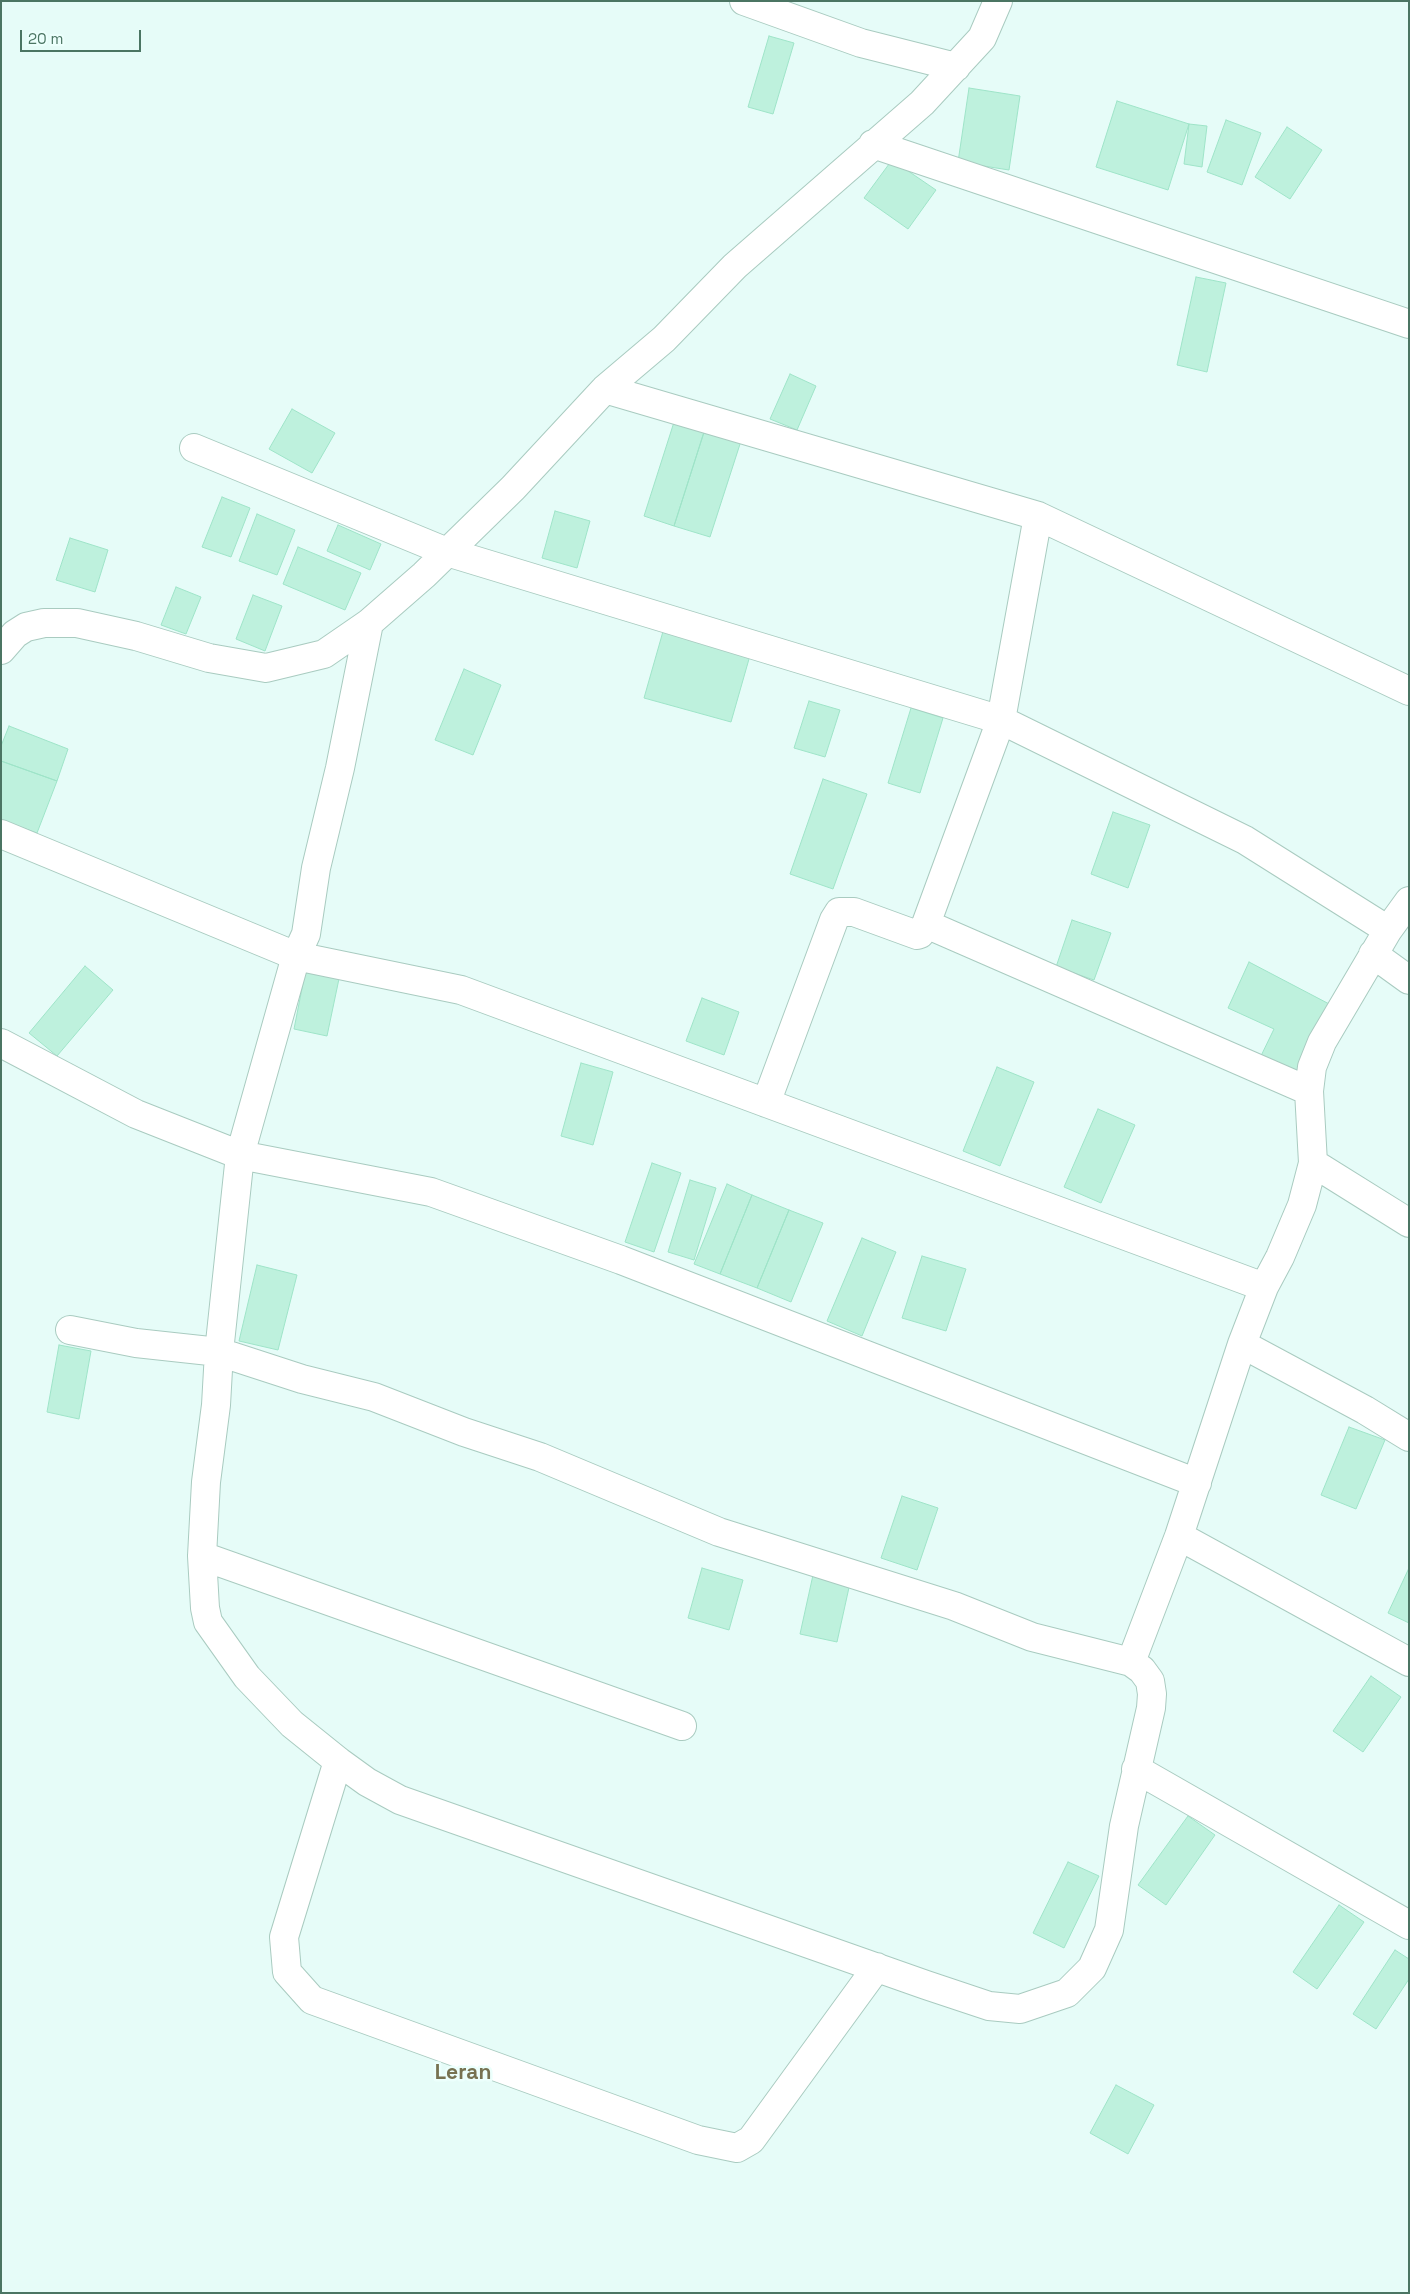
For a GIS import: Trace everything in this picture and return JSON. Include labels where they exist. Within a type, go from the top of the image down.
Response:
[{"type":"street","points":[[744,1],[861,43],[956,66]]},
{"type":"street","points":[[1,650],[15,634],[26,627],[44,623],[77,623],[136,636],[209,658],[266,668],[324,654],[369,623],[447,552],[513,488],[605,389],[664,339],[735,266],[922,103],[982,38],[998,1]]},
{"type":"street","points":[[873,144],[1409,324]]},
{"type":"street","points":[[605,389],[1038,516],[1409,691]]},
{"type":"street","points":[[194,448],[447,552],[1001,720],[1245,840],[1388,930]]},
{"type":"street","points":[[766,1103],[834,920],[839,912],[854,912],[917,935],[922,932],[926,924],[1001,720],[1038,516]]},
{"type":"street","points":[[70,1330],[136,1343],[219,1352],[302,1379],[374,1396],[464,1432],[540,1457],[728,1535],[954,1606],[1032,1637],[1131,1662],[1142,1670],[1150,1682],[1152,1694],[1151,1708],[1124,1826],[1109,1930],[1092,1968],[1067,1993],[1020,2009],[989,2006],[400,1800],[367,1782],[292,1724],[247,1677],[208,1622],[202,1556],[206,1482],[219,1352],[240,1155],[296,956],[306,934],[316,868],[332,794],[340,768],[369,623]]},
{"type":"street","points":[[1,834],[296,956],[461,990],[1264,1287]]},
{"type":"street","points":[[1131,1662],[1180,1536],[1242,1344],[1264,1287],[1280,1257],[1302,1205],[1313,1163],[1310,1091],[1312,1067],[1322,1042],[1373,954],[1409,901]]},
{"type":"street","points":[[926,924],[1310,1091]]},
{"type":"street","points":[[1373,954],[1409,980]]},
{"type":"street","points":[[1,1043],[136,1114],[240,1155],[432,1192],[621,1260],[1196,1484]]},
{"type":"street","points":[[1313,1163],[1409,1223]]},
{"type":"street","points":[[1242,1344],[1365,1410],[1409,1437]]},
{"type":"street","points":[[1180,1536],[1409,1662]]},
{"type":"street","points":[[202,1556],[682,1726]]},
{"type":"street","points":[[338,1761],[284,1936],[287,1972],[312,2000],[698,2140],[737,2148],[750,2140],[877,1967]]},
{"type":"street","points":[[1136,1769],[1409,1924]]},
{"type":"building","points":[[769,36],[794,43],[773,114],[748,107]]},
{"type":"building","points":[[969,88],[1020,96],[1009,170],[958,162]]},
{"type":"building","points":[[1117,101],[1189,124],[1168,190],[1096,167]]},
{"type":"building","points":[[1226,120],[1261,133],[1242,185],[1207,172]]},
{"type":"building","points":[[1189,124],[1207,126],[1202,167],[1184,164]]},
{"type":"building","points":[[1287,127],[1322,150],[1290,199],[1255,177]]},
{"type":"building","points":[[892,160],[936,190],[908,229],[864,198]]},
{"type":"building","points":[[1196,277],[1226,283],[1207,372],[1177,365]]},
{"type":"building","points":[[790,374],[816,386],[797,430],[770,419]]},
{"type":"building","points":[[292,409],[335,433],[312,473],[269,449]]},
{"type":"building","points":[[675,419],[705,429],[674,526],[644,516]]},
{"type":"building","points":[[705,429],[741,441],[710,537],[674,526]]},
{"type":"building","points":[[222,497],[250,508],[231,557],[202,547]]},
{"type":"building","points":[[555,511],[590,521],[577,568],[542,558]]},
{"type":"building","points":[[257,514],[295,530],[277,575],[239,561]]},
{"type":"building","points":[[338,525],[381,544],[370,570],[327,551]]},
{"type":"building","points":[[70,538],[108,550],[95,592],[56,580]]},
{"type":"building","points":[[298,547],[361,573],[345,610],[283,584]]},
{"type":"building","points":[[176,587],[201,597],[186,634],[161,625]]},
{"type":"building","points":[[253,595],[282,606],[265,651],[236,639]]},
{"type":"building","points":[[666,621],[753,645],[731,722],[644,698]]},
{"type":"building","points":[[464,669],[501,685],[473,755],[435,740]]},
{"type":"building","points":[[809,701],[840,710],[825,757],[794,748]]},
{"type":"building","points":[[911,708],[943,718],[920,793],[888,783]]},
{"type":"building","points":[[9,726],[68,749],[57,781],[1,761],[1,746]]},
{"type":"building","points":[[1,761],[57,781],[37,833],[1,820]]},
{"type":"building","points":[[823,779],[867,794],[833,889],[790,874]]},
{"type":"building","points":[[1113,812],[1150,825],[1128,888],[1091,874]]},
{"type":"building","points":[[1072,920],[1111,933],[1094,980],[1056,967]]},
{"type":"building","points":[[1249,962],[1333,1006],[1298,1081],[1258,1062],[1274,1029],[1228,1008]]},
{"type":"building","points":[[85,966],[113,990],[57,1056],[29,1033]]},
{"type":"building","points":[[306,968],[340,974],[327,1036],[294,1029]]},
{"type":"building","points":[[702,998],[739,1012],[724,1055],[686,1041]]},
{"type":"building","points":[[581,1063],[613,1072],[593,1145],[561,1136]]},
{"type":"building","points":[[997,1067],[1034,1082],[1000,1166],[963,1151]]},
{"type":"building","points":[[1098,1109],[1135,1125],[1101,1203],[1064,1187]]},
{"type":"building","points":[[652,1163],[681,1173],[654,1252],[625,1242]]},
{"type":"building","points":[[690,1180],[716,1188],[694,1260],[668,1252]]},
{"type":"building","points":[[727,1184],[752,1195],[720,1274],[694,1264]]},
{"type":"building","points":[[752,1195],[789,1210],[757,1288],[720,1274]]},
{"type":"building","points":[[789,1210],[823,1223],[791,1302],[757,1288]]},
{"type":"building","points":[[862,1238],[896,1252],[862,1336],[827,1321]]},
{"type":"building","points":[[922,1256],[966,1269],[946,1331],[902,1318]]},
{"type":"building","points":[[257,1265],[297,1275],[278,1350],[239,1341]]},
{"type":"building","points":[[59,1345],[91,1351],[79,1419],[47,1412]]},
{"type":"building","points":[[1349,1427],[1385,1440],[1356,1509],[1321,1495]]},
{"type":"building","points":[[902,1496],[938,1508],[917,1570],[881,1558]]},
{"type":"building","points":[[702,1568],[743,1580],[729,1630],[688,1618]]},
{"type":"building","points":[[1409,1568],[1409,1623],[1388,1613]]},
{"type":"building","points":[[813,1575],[850,1583],[837,1642],[800,1634]]},
{"type":"building","points":[[1371,1676],[1401,1697],[1363,1752],[1333,1731]]},
{"type":"building","points":[[1188,1816],[1215,1835],[1166,1905],[1138,1885]]},
{"type":"building","points":[[1068,1862],[1099,1876],[1064,1948],[1033,1933]]},
{"type":"building","points":[[1339,1905],[1364,1922],[1317,1989],[1293,1972]]},
{"type":"building","points":[[1395,1950],[1409,1959],[1409,1979],[1376,2029],[1353,2014]]},
{"type":"building","points":[[1116,2085],[1154,2105],[1128,2154],[1090,2133]]},
{"type":"district","name":"Leran","points":[[463,2073]]}]
